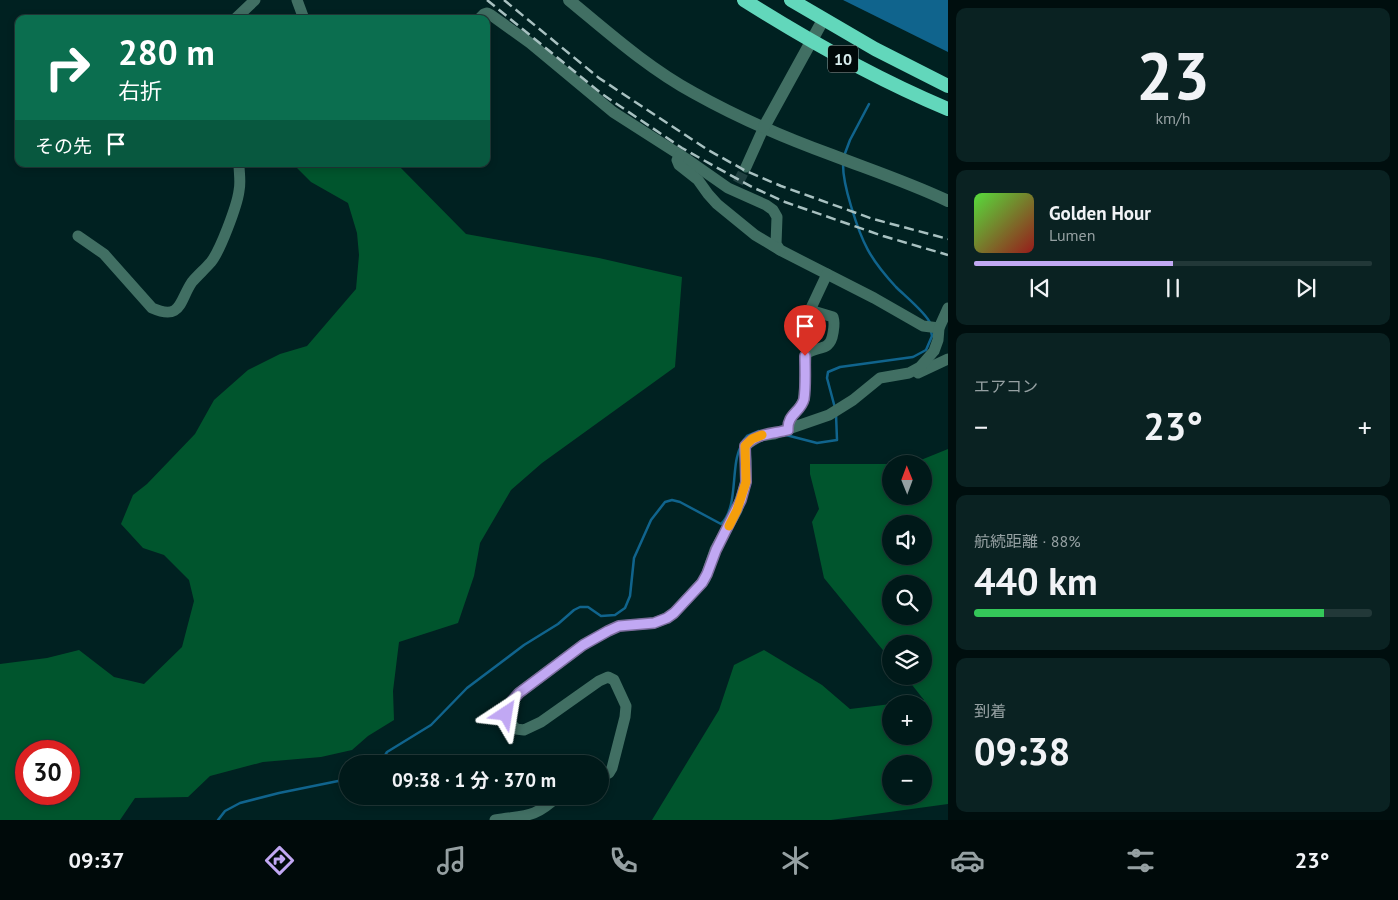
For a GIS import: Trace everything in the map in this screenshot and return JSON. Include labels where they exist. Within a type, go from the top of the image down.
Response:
[{"type":"highway","name":"10","points":[[744,0],[884,81],[948,108]]},
{"type":"highway","name":"10","points":[[791,0],[875,49],[948,86]]},
{"type":"street","points":[[239,15],[255,0]]},
{"type":"street","points":[[297,0],[303,15]]},
{"type":"street","points":[[569,0],[642,60],[668,78],[710,102],[834,156],[911,184],[948,200]]},
{"type":"street","points":[[483,15],[487,13],[491,15],[530,43],[613,112],[680,155],[773,210],[777,217],[776,244],[780,250]]},
{"type":"street","points":[[746,168],[764,127],[823,20]]},
{"type":"street","points":[[680,155],[677,160],[679,165],[695,177],[717,204],[755,235],[780,250],[933,328],[938,340],[934,351],[925,363],[909,373]]},
{"type":"street","points":[[78,236],[104,254],[152,308],[163,313],[173,312],[178,309],[193,281],[212,261],[217,252],[237,200],[240,185],[239,167]]},
{"type":"street","points":[[788,430],[789,420],[801,406],[804,399],[806,354],[808,351],[827,346],[832,338],[835,323],[833,317],[813,311],[811,308],[827,274]]},
{"type":"street","points":[[933,328],[948,308]]},
{"type":"street","points":[[609,773],[612,768],[625,717],[625,702],[617,684],[612,678],[604,678],[540,722],[524,730],[516,729],[508,722],[506,718],[507,709],[519,693],[590,640],[619,626],[654,623],[667,618],[674,613],[705,579],[716,550],[737,510],[746,482],[745,446],[752,439],[819,420],[839,410],[880,378],[925,370],[948,359]]},
{"type":"street","points":[[495,820],[527,816],[543,810],[548,805]]},
{"type":"green space","points":[[296,167],[400,167],[466,234],[599,258],[682,277],[675,367],[542,463],[511,490],[480,543],[474,576],[458,623],[399,642],[393,691],[394,720],[368,736],[352,750],[321,757],[263,762],[210,776],[188,797],[135,798],[120,820],[0,820],[0,664],[47,658],[79,650],[114,677],[144,684],[182,647],[194,601],[189,580],[164,555],[143,548],[121,524],[133,495],[147,484],[195,434],[214,400],[248,370],[280,354],[307,346],[356,289],[359,255],[357,233],[348,203],[311,182]]},
{"type":"green space","points":[[948,449],[948,804],[831,820],[652,820],[719,710],[734,665],[764,650],[822,685],[850,709],[882,705],[882,745],[932,745],[932,695],[920,695],[912,685],[932,685],[932,635],[882,635],[882,649],[824,578],[812,522],[819,509],[810,474],[810,464],[882,464],[882,505],[932,505],[932,455]]},
{"type":"water","points":[[843,0],[948,0],[948,52]]},
{"type":"waterway","points":[[844,156],[850,140],[869,104]]},
{"type":"waterway","points":[[843,164],[844,180],[863,241],[873,259],[887,277],[920,310],[930,323]]},
{"type":"waterway","points":[[835,408],[827,378],[828,372],[840,367],[913,357],[926,350],[932,336],[931,331]]},
{"type":"waterway","points":[[786,435],[817,443],[837,440],[836,414]]},
{"type":"waterway","points":[[743,441],[747,436],[759,431]]},
{"type":"waterway","points":[[385,755],[387,752],[431,725],[467,688],[524,645],[558,624],[574,610],[580,607],[588,607],[601,616],[615,615],[625,608],[630,596],[634,558],[651,520],[665,502],[672,500],[680,502],[721,524],[727,517],[730,507],[736,464],[741,446]]},
{"type":"waterway","points":[[218,820],[225,811],[240,803],[339,781]]},
{"type":"tunnel","points":[[738,183],[746,167]]},
{"type":"railway","points":[[487,0],[602,94],[682,148],[714,166],[752,187],[785,202],[883,236],[948,255]]},
{"type":"railway","points":[[504,0],[599,78],[708,150],[746,171],[781,186],[873,219],[948,239]]},
{"type":"slow traffic","points":[[729,526],[741,500],[746,482],[745,446],[752,439],[762,435]]},
{"type":"route","points":[[506,714],[507,709],[519,693],[590,640],[619,626],[654,623],[667,618],[702,583],[741,500],[746,482],[745,446],[752,439],[760,436],[788,430],[787,423],[804,399],[805,356]]}]
